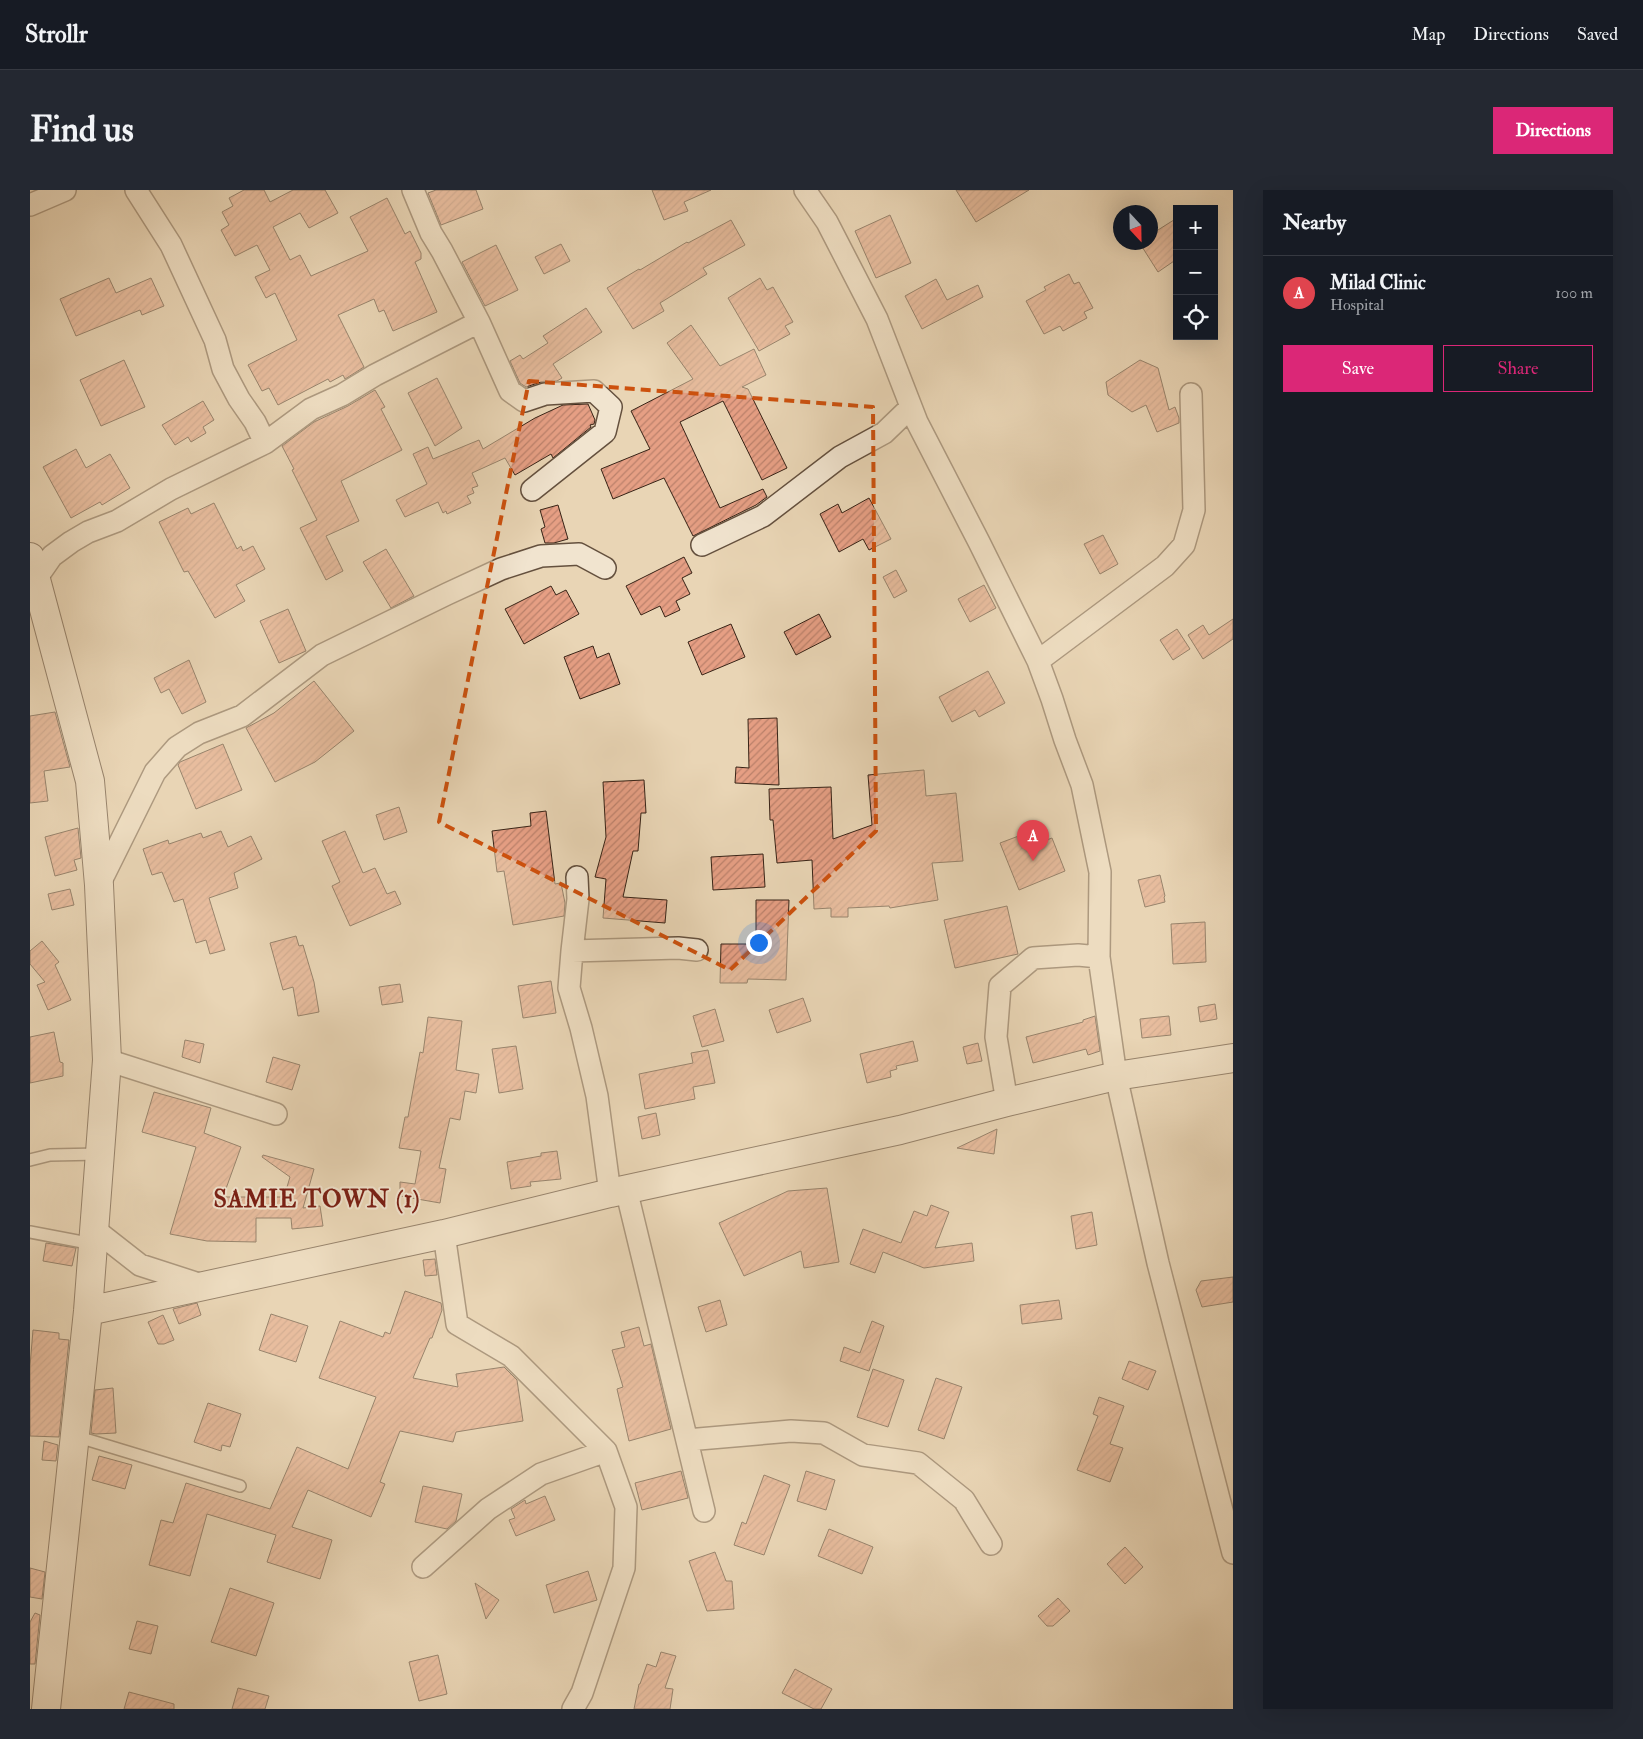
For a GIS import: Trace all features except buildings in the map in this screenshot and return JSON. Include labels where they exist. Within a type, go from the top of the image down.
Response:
[{"type":"street","points":[[30,206],[65,190]]},
{"type":"street","points":[[136,190],[171,245],[215,340],[223,369],[239,399],[255,422],[265,443]]},
{"type":"street","points":[[413,190],[432,233],[479,322],[510,391],[524,401],[545,394],[594,391],[611,407],[605,432],[532,490]]},
{"type":"street","points":[[805,190],[827,222],[878,319],[917,422],[1038,661],[1082,785],[1100,872],[1100,957],[1116,1076],[1158,1263],[1233,1553]]},
{"type":"street","points":[[46,1709],[88,1311],[107,1060],[99,885],[90,781],[33,568],[88,532],[117,521],[170,489],[265,443],[312,410],[375,375],[479,322]]},
{"type":"street","points":[[1038,661],[1165,566],[1184,545],[1194,510],[1191,394]]},
{"type":"street","points":[[702,545],[763,516],[840,456],[884,433],[910,407]]},
{"type":"street","points":[[99,885],[155,772],[177,747],[200,733],[242,716],[322,656],[454,590],[502,569],[541,556],[579,554],[605,568]]},
{"type":"street","points":[[578,877],[578,898],[569,988],[581,1028],[618,1191],[687,1440],[704,1511]]},
{"type":"street","points":[[572,951],[678,948],[697,950]]},
{"type":"street","points":[[1007,1102],[996,1037],[1000,986],[1033,958],[1078,955],[1100,957]]},
{"type":"street","points":[[88,1311],[444,1234],[618,1191],[900,1130],[1116,1076],[1233,1058]]},
{"type":"street","points":[[107,1060],[276,1114]]},
{"type":"street","points":[[444,1234],[457,1324],[512,1356],[606,1451],[626,1508],[624,1568],[582,1692],[573,1709]]},
{"type":"street","points":[[94,1236],[140,1265],[206,1286]]},
{"type":"street","points":[[687,1440],[791,1430],[824,1433],[863,1456],[918,1463],[964,1500],[991,1544]]},
{"type":"street","points":[[423,1567],[488,1509],[542,1474],[606,1451]]},
{"type":"lane","points":[[30,1160],[50,1155],[100,1154]]},
{"type":"lane","points":[[30,1232],[94,1236]]},
{"type":"lane","points":[[75,1436],[240,1486]]},
{"type":"highlighted area","points":[[529,381],[873,407],[876,831],[730,970],[439,822]]},
{"type":"place","name":"Milad Clinic","points":[[1033,861]]},
{"type":"district","name":"SAMIE TOWN (1)","points":[[317,1199]]}]
